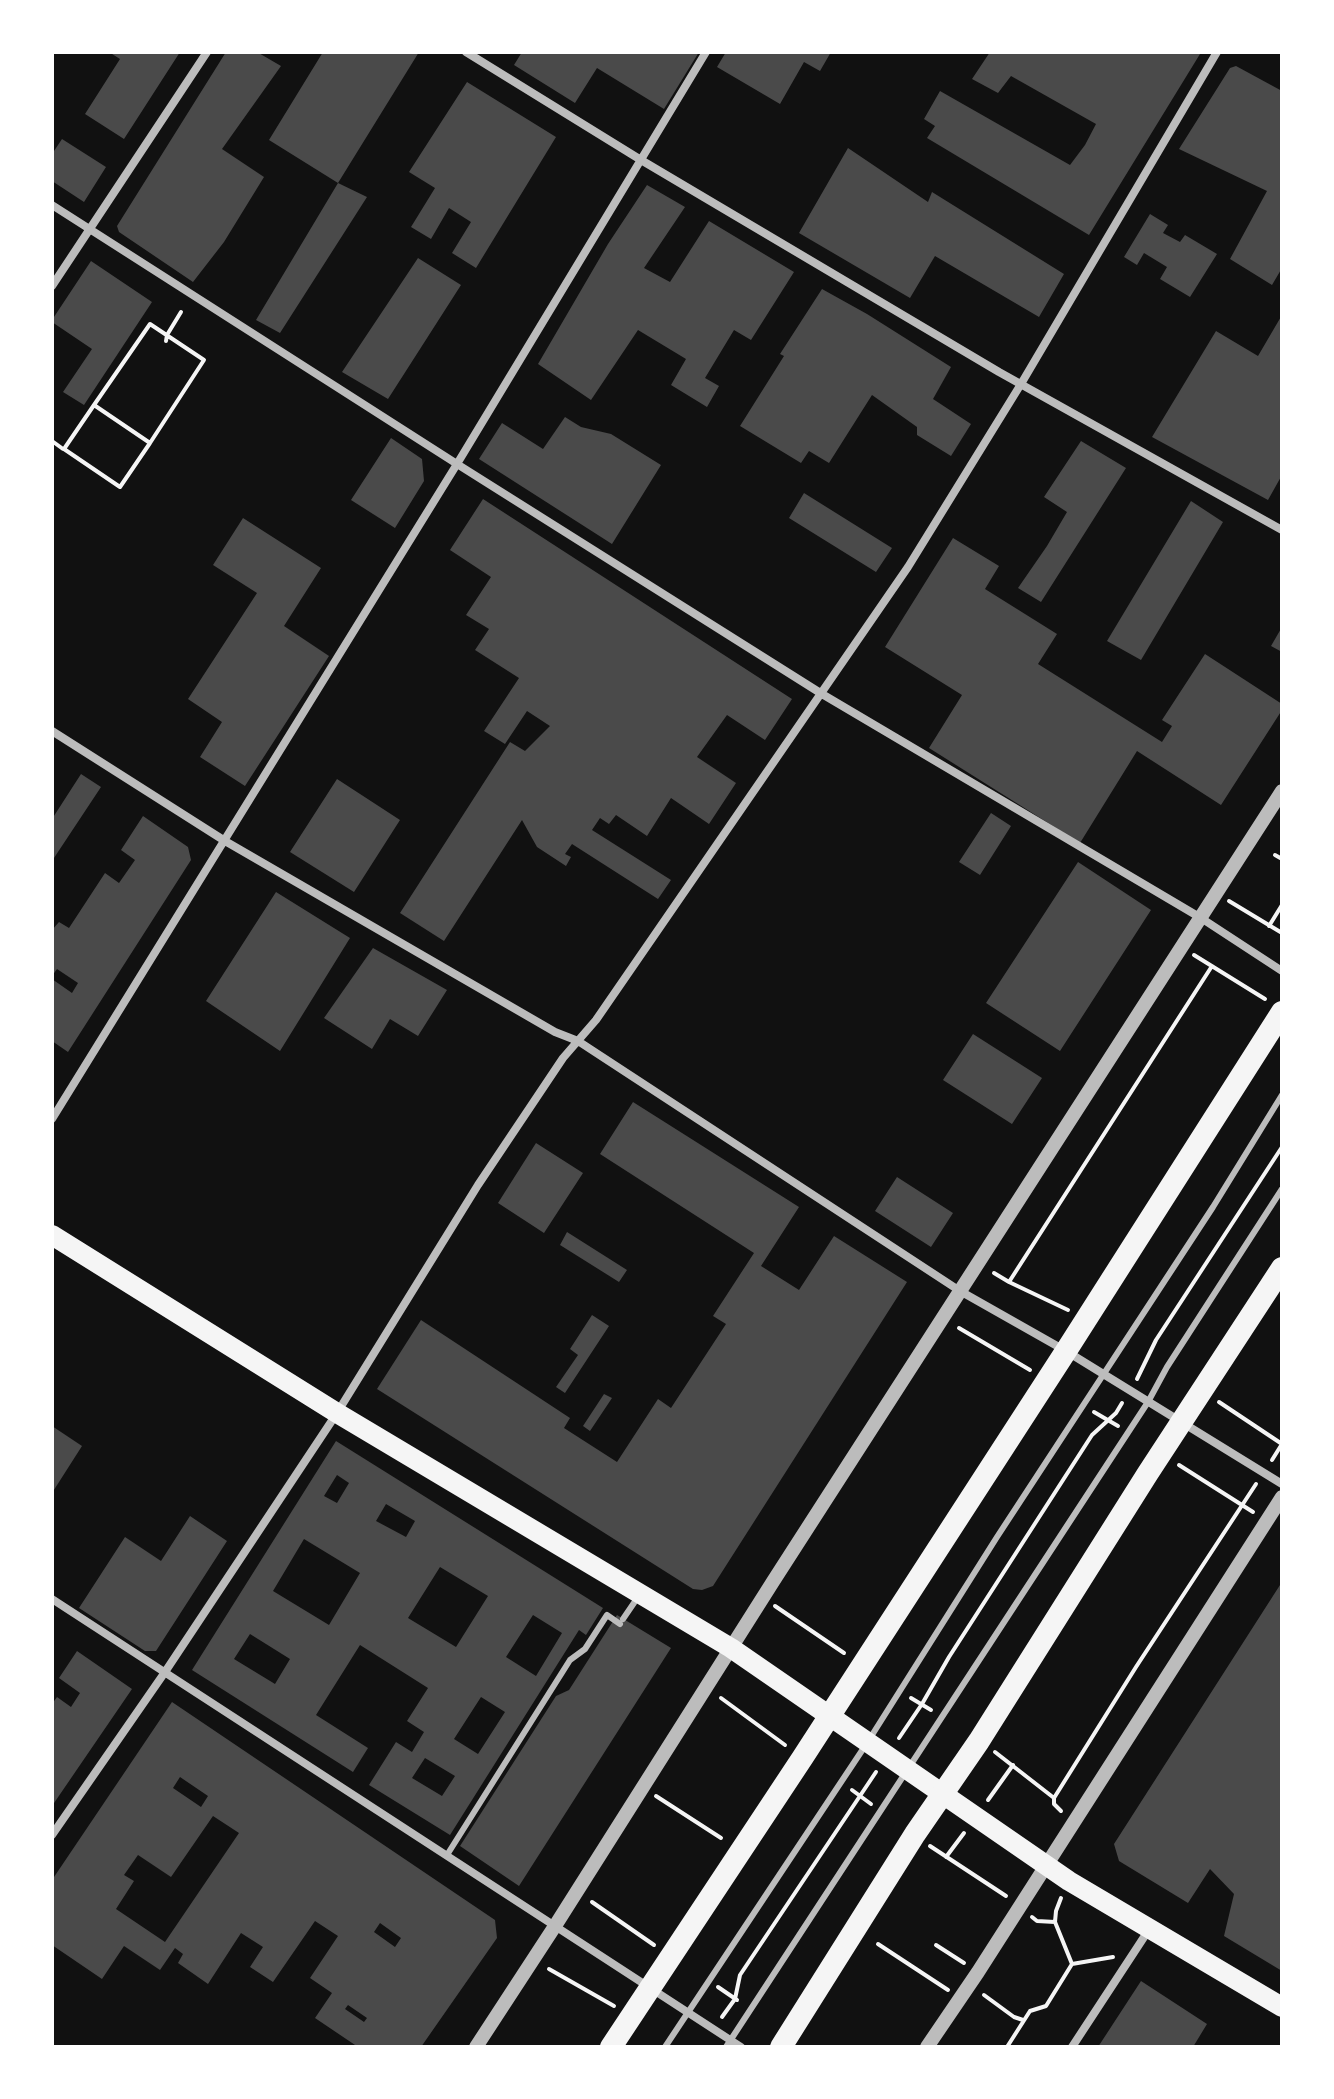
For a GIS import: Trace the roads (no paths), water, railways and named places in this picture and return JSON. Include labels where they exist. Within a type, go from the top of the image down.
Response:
[{"type":"highway","points":[[610,2046],[672,1957],[1066,1351],[1276,1007]]},
{"type":"highway","points":[[781,2047],[906,1848],[979,1741],[1282,1268]]},
{"type":"main road","points":[[52,1235],[337,1413],[731,1648],[1069,1881],[1282,2007]]},
{"type":"street","points":[[52,286],[207,52]]},
{"type":"street","points":[[466,52],[641,160],[1021,384],[1282,530]]},
{"type":"street","points":[[52,1119],[457,464],[706,52]]},
{"type":"street","points":[[52,1835],[165,1672],[337,1413],[478,1185],[563,1058],[605,1007],[908,567],[1021,384],[1217,52]]},
{"type":"street","points":[[52,205],[822,694],[1201,918],[1282,971]]},
{"type":"street","points":[[52,731],[225,841],[555,1032],[578,1041],[960,1291],[1066,1351],[1282,1484]]},
{"type":"street","points":[[476,2047],[1282,791]]},
{"type":"street","points":[[927,2047],[1282,1497]]},
{"type":"street","points":[[52,1599],[714,2029],[729,2044],[741,2047]]},
{"type":"street","points":[[1072,2047],[1150,1929]]},
{"type":"lane","points":[[665,2047],[867,1743],[1282,1095]]},
{"type":"lane","points":[[729,2044],[1148,1402],[1172,1359],[1282,1189]]},
{"type":"lane","points":[[447,1855],[570,1660],[585,1649],[607,1615],[622,1622],[640,1594]]}]
